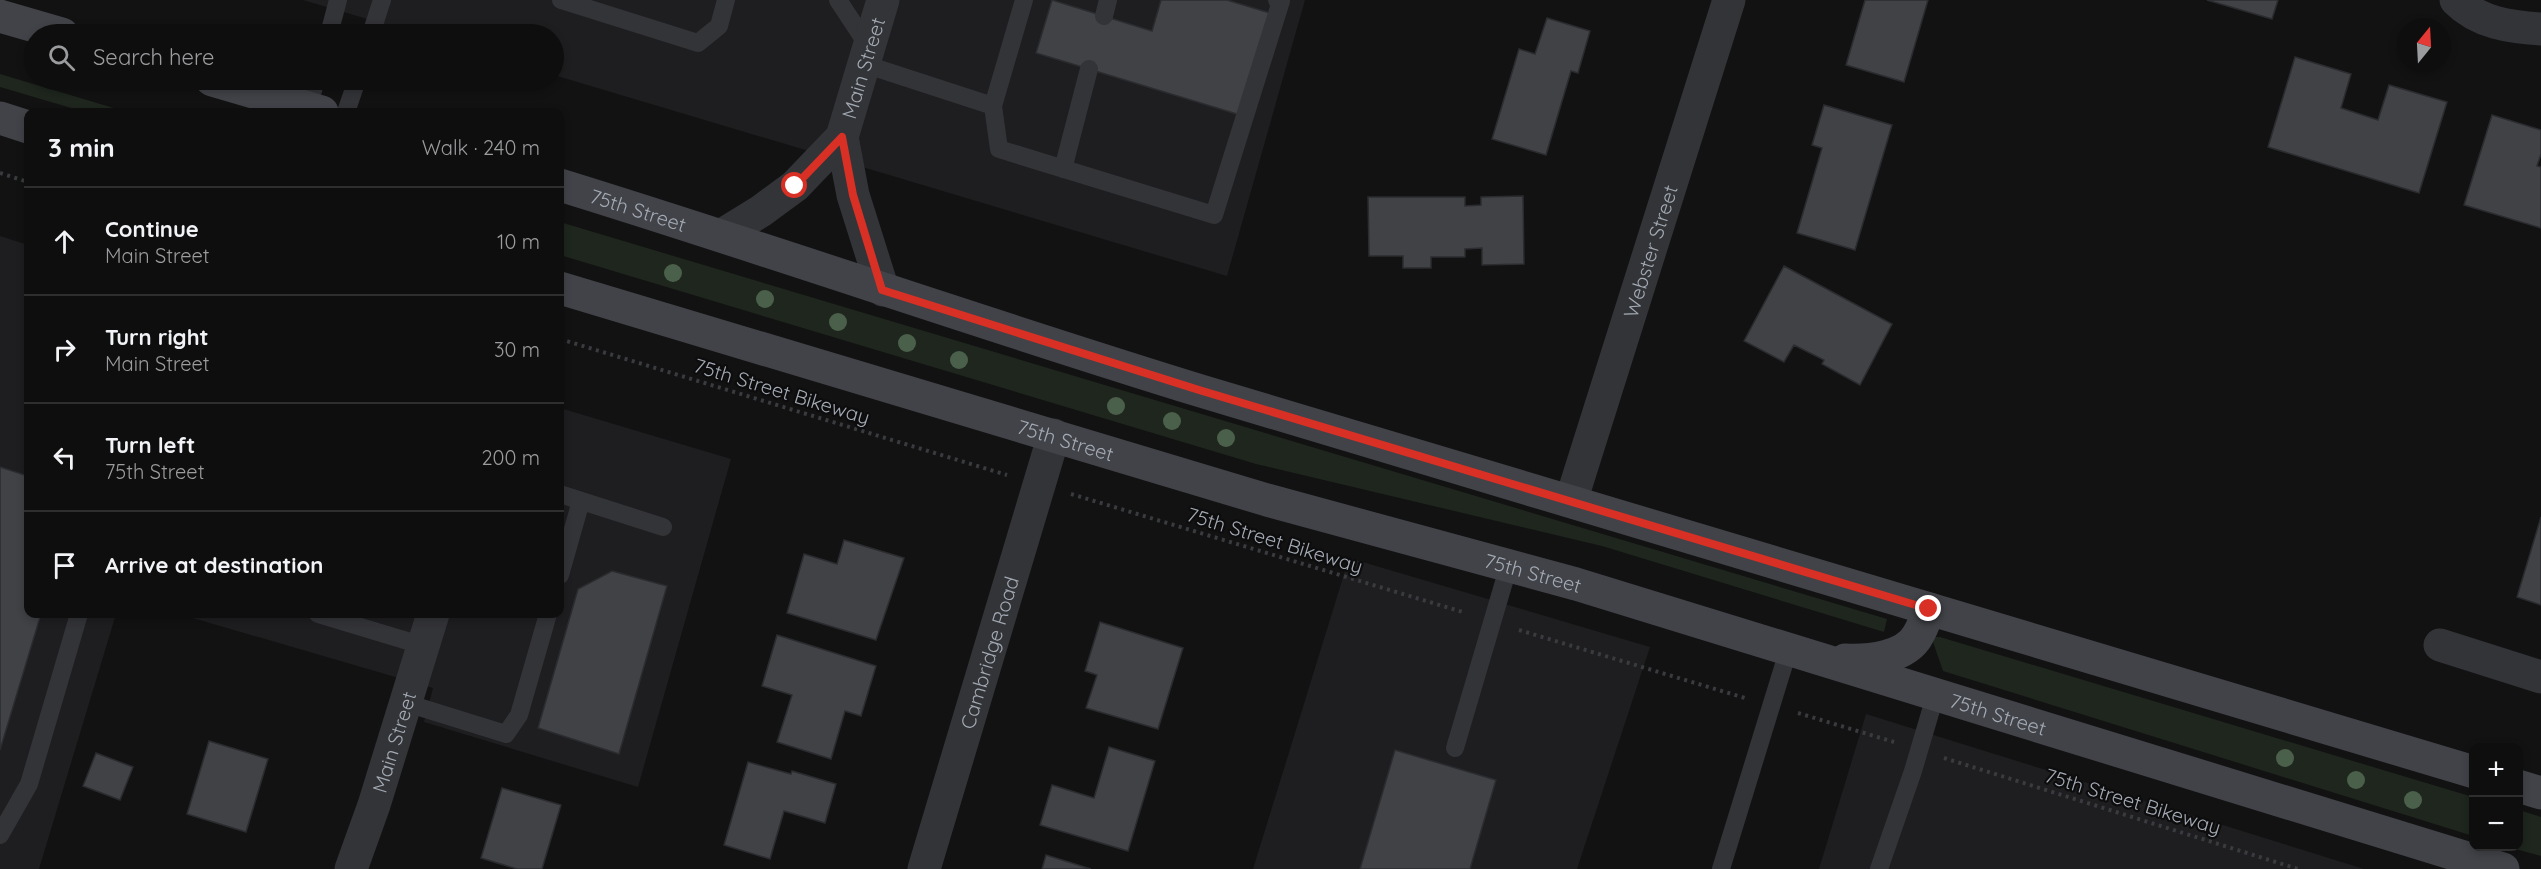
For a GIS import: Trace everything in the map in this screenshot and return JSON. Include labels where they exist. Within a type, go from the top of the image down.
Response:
[{"type":"main road","points":[[0,16],[28,24]]},
{"type":"main road","points":[[264,90],[315,100]]},
{"type":"main road","points":[[0,118],[24,126]]},
{"type":"main road","name":"75th Street","points":[[564,186],[722,235],[882,290],[1199,390],[2469,771]]},
{"type":"main road","name":"75th Street","points":[[564,289],[1267,500],[1509,565],[1826,659],[2503,869]]},
{"type":"main road","points":[[1826,659],[1862,661],[1898,653],[1917,637],[1929,609]]},
{"type":"main road","points":[[2523,788],[2541,793]]},
{"type":"street","name":"Main Street","points":[[722,235],[761,211],[795,186],[842,137],[883,0]]},
{"type":"street","name":"Webster Street","points":[[1571,501],[1729,0]]},
{"type":"street","points":[[2457,1],[2475,15],[2495,23],[2517,28],[2541,29]]},
{"type":"street","name":"Main Street","points":[[842,137],[853,195],[882,290]]},
{"type":"street","name":"Cambridge Road","points":[[924,869],[1054,435]]},
{"type":"street","name":"Main Street","points":[[351,869],[432,618]]},
{"type":"street","points":[[2440,645],[2541,677]]},
{"type":"lane","points":[[332,24],[338,0]]},
{"type":"lane","points":[[374,24],[382,0]]},
{"type":"lane","points":[[561,0],[698,43],[719,26],[726,0]]},
{"type":"lane","points":[[838,0],[867,55],[993,106]]},
{"type":"lane","points":[[1024,0],[993,106],[999,149],[1214,215],[1281,1],[1277,0]]},
{"type":"lane","points":[[1063,169],[1089,69]]},
{"type":"lane","points":[[347,108],[354,90]]},
{"type":"lane","points":[[564,495],[663,527]]},
{"type":"lane","points":[[564,561],[581,501]]},
{"type":"lane","points":[[1455,748],[1509,565]]},
{"type":"lane","points":[[0,835],[29,784],[78,618]]},
{"type":"lane","points":[[331,618],[423,646]]},
{"type":"lane","points":[[406,703],[506,734],[519,715],[547,618]]},
{"type":"lane","points":[[1721,869],[1789,648]]},
{"type":"lane","points":[[1879,869],[1913,771],[1936,693]]},
{"type":"path","points":[[0,173],[24,181]]},
{"type":"path","name":"75th Street Bikeway","points":[[564,340],[995,472]]},
{"type":"path","name":"75th Street Bikeway","points":[[1082,498],[1459,611]]},
{"type":"path","points":[[1529,633],[1748,698]]},
{"type":"path","points":[[1787,710],[1884,738]]},
{"type":"path","name":"75th Street Bikeway","points":[[1958,762],[2298,869]]},
{"type":"shaded area","points":[[303,0],[1305,0],[1227,276],[564,78],[564,24],[384,24]]},
{"type":"shaded area","points":[[0,74],[24,81],[24,90],[53,90],[114,108],[71,108],[0,87]]},
{"type":"shaded area","points":[[564,223],[1887,619],[1884,632],[1602,546],[1256,464],[564,256]]},
{"type":"shaded area","points":[[0,236],[24,244],[24,618],[115,618],[39,869],[0,869]]},
{"type":"shaded area","points":[[564,409],[731,459],[638,787],[424,722],[433,688],[193,618],[564,618]]},
{"type":"shaded area","points":[[1349,558],[1650,647],[1577,869],[1253,869]]},
{"type":"shaded area","points":[[1935,637],[1940,637],[2469,796],[2469,835],[1943,671],[1933,642]]},
{"type":"shaded area","points":[[1866,714],[2364,869],[1819,869]]},
{"type":"shaded area","points":[[2523,811],[2541,817],[2541,856],[2523,851]]},
{"type":"building","points":[[1052,0],[1152,31],[1161,0],[1227,0],[1270,13],[1240,115],[1036,53]]},
{"type":"building","points":[[1865,0],[1928,0],[1904,82],[1846,65]]},
{"type":"building","points":[[2207,0],[2278,0],[2272,19]]},
{"type":"building","points":[[1547,18],[1590,31],[1578,73],[1571,71],[1546,155],[1492,139],[1519,49],[1535,54]]},
{"type":"building","points":[[2295,57],[2351,74],[2341,108],[2378,120],[2389,85],[2447,102],[2419,193],[2268,147]]},
{"type":"building","points":[[1824,105],[1892,125],[1855,250],[1797,233],[1822,148],[1812,145]]},
{"type":"building","points":[[2492,115],[2541,130],[2541,154],[2537,166],[2541,167],[2541,228],[2464,205]]},
{"type":"building","points":[[1523,196],[1524,264],[1482,265],[1482,248],[1465,249],[1465,257],[1431,257],[1431,268],[1403,268],[1403,256],[1369,256],[1368,197],[1465,197],[1465,206],[1481,205],[1481,197]]},
{"type":"building","points":[[1784,266],[1892,324],[1860,385],[1822,364],[1824,360],[1794,345],[1784,362],[1744,341]]},
{"type":"building","points":[[0,467],[24,475],[24,618],[40,618],[0,750]]},
{"type":"building","points":[[2541,517],[2541,605],[2517,597]]},
{"type":"building","points":[[844,540],[904,558],[876,640],[787,613],[804,554],[837,564]]},
{"type":"building","points":[[612,571],[667,586],[619,754],[538,728],[578,589]]},
{"type":"building","points":[[1100,622],[1183,648],[1158,729],[1086,708],[1097,675],[1085,671]]},
{"type":"building","points":[[777,635],[876,666],[861,716],[845,711],[831,759],[777,742],[792,695],[762,686]]},
{"type":"building","points":[[209,741],[268,759],[246,832],[187,814]]},
{"type":"building","points":[[1109,747],[1155,761],[1128,851],[1040,825],[1052,785],[1094,798]]},
{"type":"building","points":[[1395,750],[1496,780],[1470,869],[1360,869]]},
{"type":"building","points":[[96,753],[133,767],[120,800],[83,786]]},
{"type":"building","points":[[748,762],[791,774],[792,771],[836,784],[825,823],[784,811],[770,859],[724,845]]},
{"type":"building","points":[[502,788],[561,805],[542,869],[517,869],[481,858]]},
{"type":"building","points":[[1046,855],[1091,869],[1042,869]]},
{"type":"route","points":[[795,186],[842,137],[853,195],[882,290],[1199,390],[1929,609]]}]
